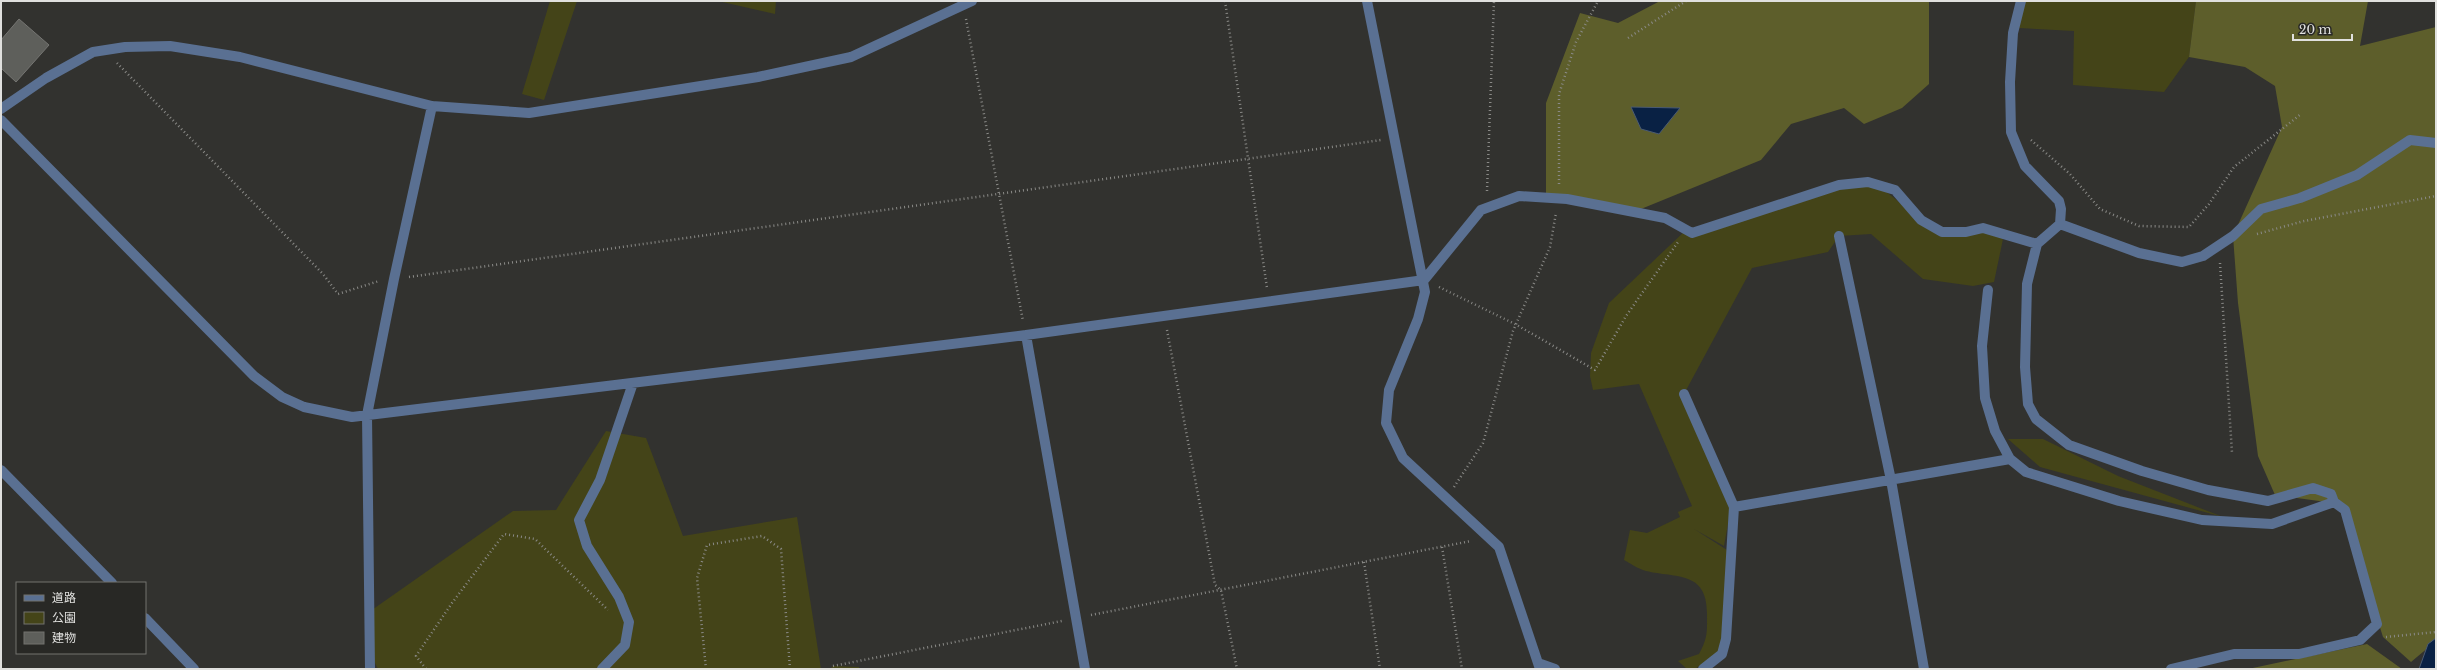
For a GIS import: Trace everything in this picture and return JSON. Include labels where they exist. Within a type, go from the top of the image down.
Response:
[{"type":"street","points":[[1367,1],[1424,280],[1425,292],[1418,319],[1389,390],[1386,422],[1403,458],[1490,537],[1499,547],[1539,666],[1555,669]]},
{"type":"street","points":[[2021,1],[2013,32],[2010,82],[2011,132],[2026,166],[2059,201],[2061,209],[2060,224],[2037,244],[2027,284],[2025,367],[2028,404],[2036,419],[2069,445],[2142,471],[2208,490],[2268,500],[2313,488],[2331,494],[2334,502],[2346,510],[2377,624],[2360,640],[2298,654],[2234,654],[2171,669]]},
{"type":"street","points":[[1,109],[46,78],[93,52],[125,46],[170,46],[240,57],[432,106],[529,113],[782,73],[851,57],[968,3]]},
{"type":"street","points":[[370,669],[367,415],[394,279],[432,106]]},
{"type":"street","points":[[1,120],[254,376],[282,397],[304,407],[352,417],[1026,335],[1424,280],[1481,210],[1519,196],[1559,198],[1665,218],[1692,233],[1839,185],[1868,182],[1895,190],[1922,220],[1942,232],[1966,232],[1983,228],[2037,244]]},
{"type":"street","points":[[2060,224],[2139,253],[2182,262],[2203,256],[2233,236],[2261,209],[2300,198],[2357,175],[2410,140],[2436,143]]},
{"type":"street","points":[[1839,236],[1890,480],[1924,669]]},
{"type":"street","points":[[1988,290],[1982,346],[1985,398],[1995,430],[2010,458],[2026,472],[2044,479],[2119,500],[2202,520],[2272,524],[2334,502]]},
{"type":"street","points":[[1026,335],[1085,669]]},
{"type":"street","points":[[602,669],[625,645],[629,622],[620,597],[587,546],[579,520],[600,480],[634,383]]},
{"type":"street","points":[[1684,394],[1734,507],[1726,639],[1722,654],[1703,669]]},
{"type":"street","points":[[1734,507],[2010,458]]},
{"type":"street","points":[[1,470],[111,582]]},
{"type":"street","points":[[146,619],[194,669]]},
{"type":"path","points":[[1225,1],[1267,291]]},
{"type":"path","points":[[1487,208],[1494,1]]},
{"type":"path","points":[[1447,498],[1483,443],[1515,324],[1550,247],[1559,198],[1559,94],[1576,42],[1598,1]]},
{"type":"path","points":[[1628,38],[1686,1]]},
{"type":"path","points":[[968,3],[999,194],[1026,335]]},
{"type":"path","points":[[104,50],[323,274],[338,294],[376,281],[1248,160],[1394,138]]},
{"type":"path","points":[[2011,122],[2070,174],[2100,209],[2139,226],[2188,227],[2209,204],[2234,167],[2301,114]]},
{"type":"path","points":[[2255,235],[2304,221],[2436,196]]},
{"type":"path","points":[[1424,280],[1515,324],[1595,370],[1626,316],[1669,257],[1686,230]]},
{"type":"path","points":[[2219,245],[2232,453]]},
{"type":"path","points":[[1164,316],[1215,585],[1221,590],[1237,669]]},
{"type":"path","points":[[426,669],[416,656],[452,604],[504,534],[535,539],[628,630]]},
{"type":"path","points":[[706,669],[697,578],[707,545],[762,536],[781,549],[790,669]]},
{"type":"path","points":[[833,666],[1490,537]]},
{"type":"path","points":[[1442,547],[1462,669]]},
{"type":"path","points":[[1364,562],[1380,669]]},
{"type":"path","points":[[2360,640],[2436,632]]},
{"type":"green space","points":[[550,1],[577,1],[544,100],[522,94]]},
{"type":"green space","points":[[718,1],[776,1],[775,14]]},
{"type":"green space","points":[[2022,1],[2196,1],[2189,57],[2164,92],[2073,85],[2074,31],[2019,28]]},
{"type":"green space","points":[[1878,185],[1921,220],[1957,232],[1983,228],[2003,239],[1994,282],[1973,286],[1923,279],[1871,234],[1839,236],[1828,252],[1752,268],[1684,394],[1733,496],[1724,546],[1694,529],[1727,550],[1724,648],[1695,669],[1687,669],[1678,661],[1699,654],[1706,634],[1706,599],[1702,590],[1696,583],[1688,579],[1646,571],[1624,560],[1630,530],[1647,533],[1680,517],[1678,512],[1692,506],[1639,384],[1593,390],[1590,376],[1591,353],[1609,303],[1686,230],[1824,190]]},
{"type":"green space","points":[[606,431],[646,438],[683,536],[797,517],[821,669],[378,669],[369,651],[369,612],[513,511],[556,510]]},
{"type":"green space","points":[[2008,439],[2043,439],[2118,476],[2223,517],[2040,467]]},
{"type":"green space","points":[[833,666],[859,667],[859,669],[830,669]]},
{"type":"shaded area","points":[[1660,1],[1929,1],[1929,84],[1902,108],[1864,124],[1844,108],[1791,124],[1761,160],[1641,209],[1546,194],[1546,103],[1580,13],[1618,23]]},
{"type":"shaded area","points":[[2196,1],[2368,1],[2360,46],[2436,27],[2436,641],[2411,662],[2383,637],[2341,504],[2275,495],[2258,456],[2238,303],[2233,236],[2282,127],[2275,86],[2245,67],[2189,57]]},
{"type":"shaded area","points":[[2367,644],[2402,669],[2248,669]]},
{"type":"water","points":[[1631,107],[1680,108],[1659,134],[1641,129]]},
{"type":"water","points":[[2436,638],[2436,669],[2419,669],[2428,644]]},
{"type":"building","points":[[19,19],[49,45],[16,82],[1,68],[1,40]]}]
